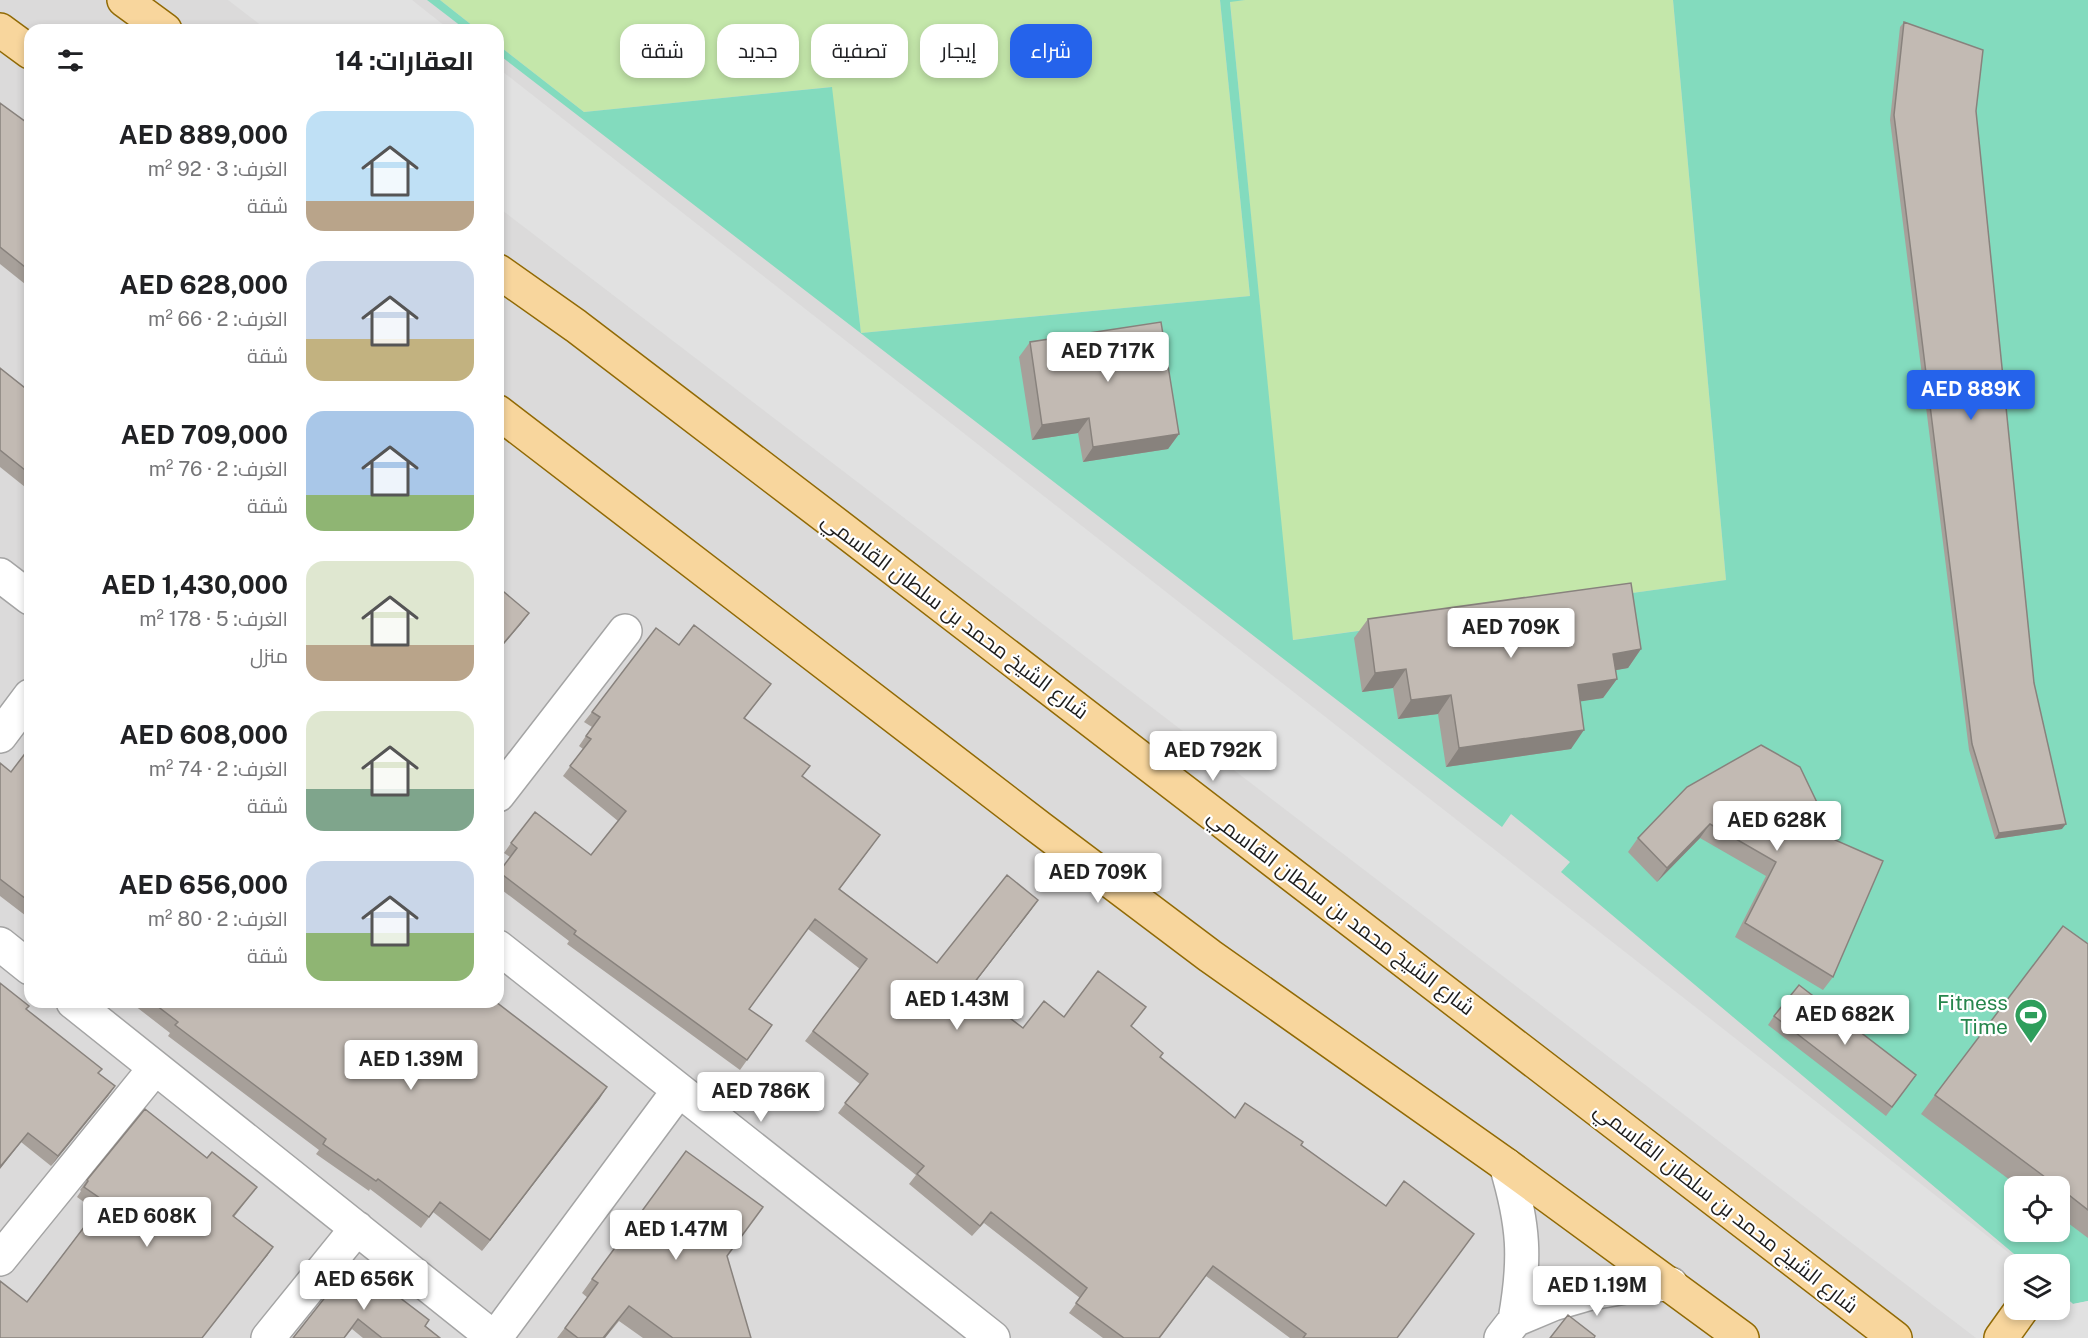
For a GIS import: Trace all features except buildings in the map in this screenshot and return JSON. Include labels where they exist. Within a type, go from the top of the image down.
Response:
[{"type":"main road","points":[[124,0],[157,24]]},
{"type":"main road","points":[[0,30],[24,48]]},
{"type":"main road","name":"شارع الشيخ محمد بن سلطان القاسمي","points":[[504,275],[576,326],[1895,1338]]},
{"type":"main road","points":[[504,417],[1144,906],[1671,1284],[1742,1338]]},
{"type":"main road","points":[[2001,1338],[2014,1320]]},
{"type":"street","points":[[0,52],[24,52]]},
{"type":"street","points":[[0,575],[24,593]]},
{"type":"street","points":[[504,787],[625,631]]},
{"type":"street","points":[[0,736],[24,704]]},
{"type":"street","points":[[0,944],[24,963]]},
{"type":"street","points":[[504,952],[993,1338]]},
{"type":"street","points":[[80,1008],[494,1338],[679,1090]]},
{"type":"street","points":[[0,1258],[155,1068]]},
{"type":"street","points":[[1506,1165],[1517,1203],[1523,1242],[1522,1282],[1508,1329]]},
{"type":"street","points":[[268,1338],[357,1228]]},
{"type":"street","points":[[1508,1329],[1553,1304],[1591,1293],[1631,1286],[1671,1284]]},
{"type":"shaded area","points":[[0,0],[2088,0],[2088,1338],[0,1338]]},
{"type":"shaded area","points":[[228,0],[412,0],[442,24],[259,24]]},
{"type":"shaded area","points":[[504,73],[2010,1254],[2004,1254],[2004,1320],[2070,1320],[2070,1301],[2073,1304],[2088,1301],[2088,1338],[1976,1338],[504,212]]},
{"type":"green space","points":[[427,0],[440,0],[470,24],[458,24]]},
{"type":"green space","points":[[440,0],[1220,0],[1250,296],[861,333],[831,87],[584,112],[504,50],[504,24],[470,24]]},
{"type":"green space","points":[[1220,0],[1245,0],[1230,2],[1293,640],[1726,580],[1673,0],[2088,0],[2088,1301],[2073,1304],[2070,1301],[2070,1254],[2014,1254],[1561,872],[1570,862],[1511,814],[1502,827],[504,59],[504,50],[584,112],[832,87],[861,333],[1250,296]]},
{"type":"green space","points":[[1673,0],[1726,580],[1292,640],[1230,1]]},
{"type":"place","name":"Fitness Time","points":[[2031,1044]]}]
